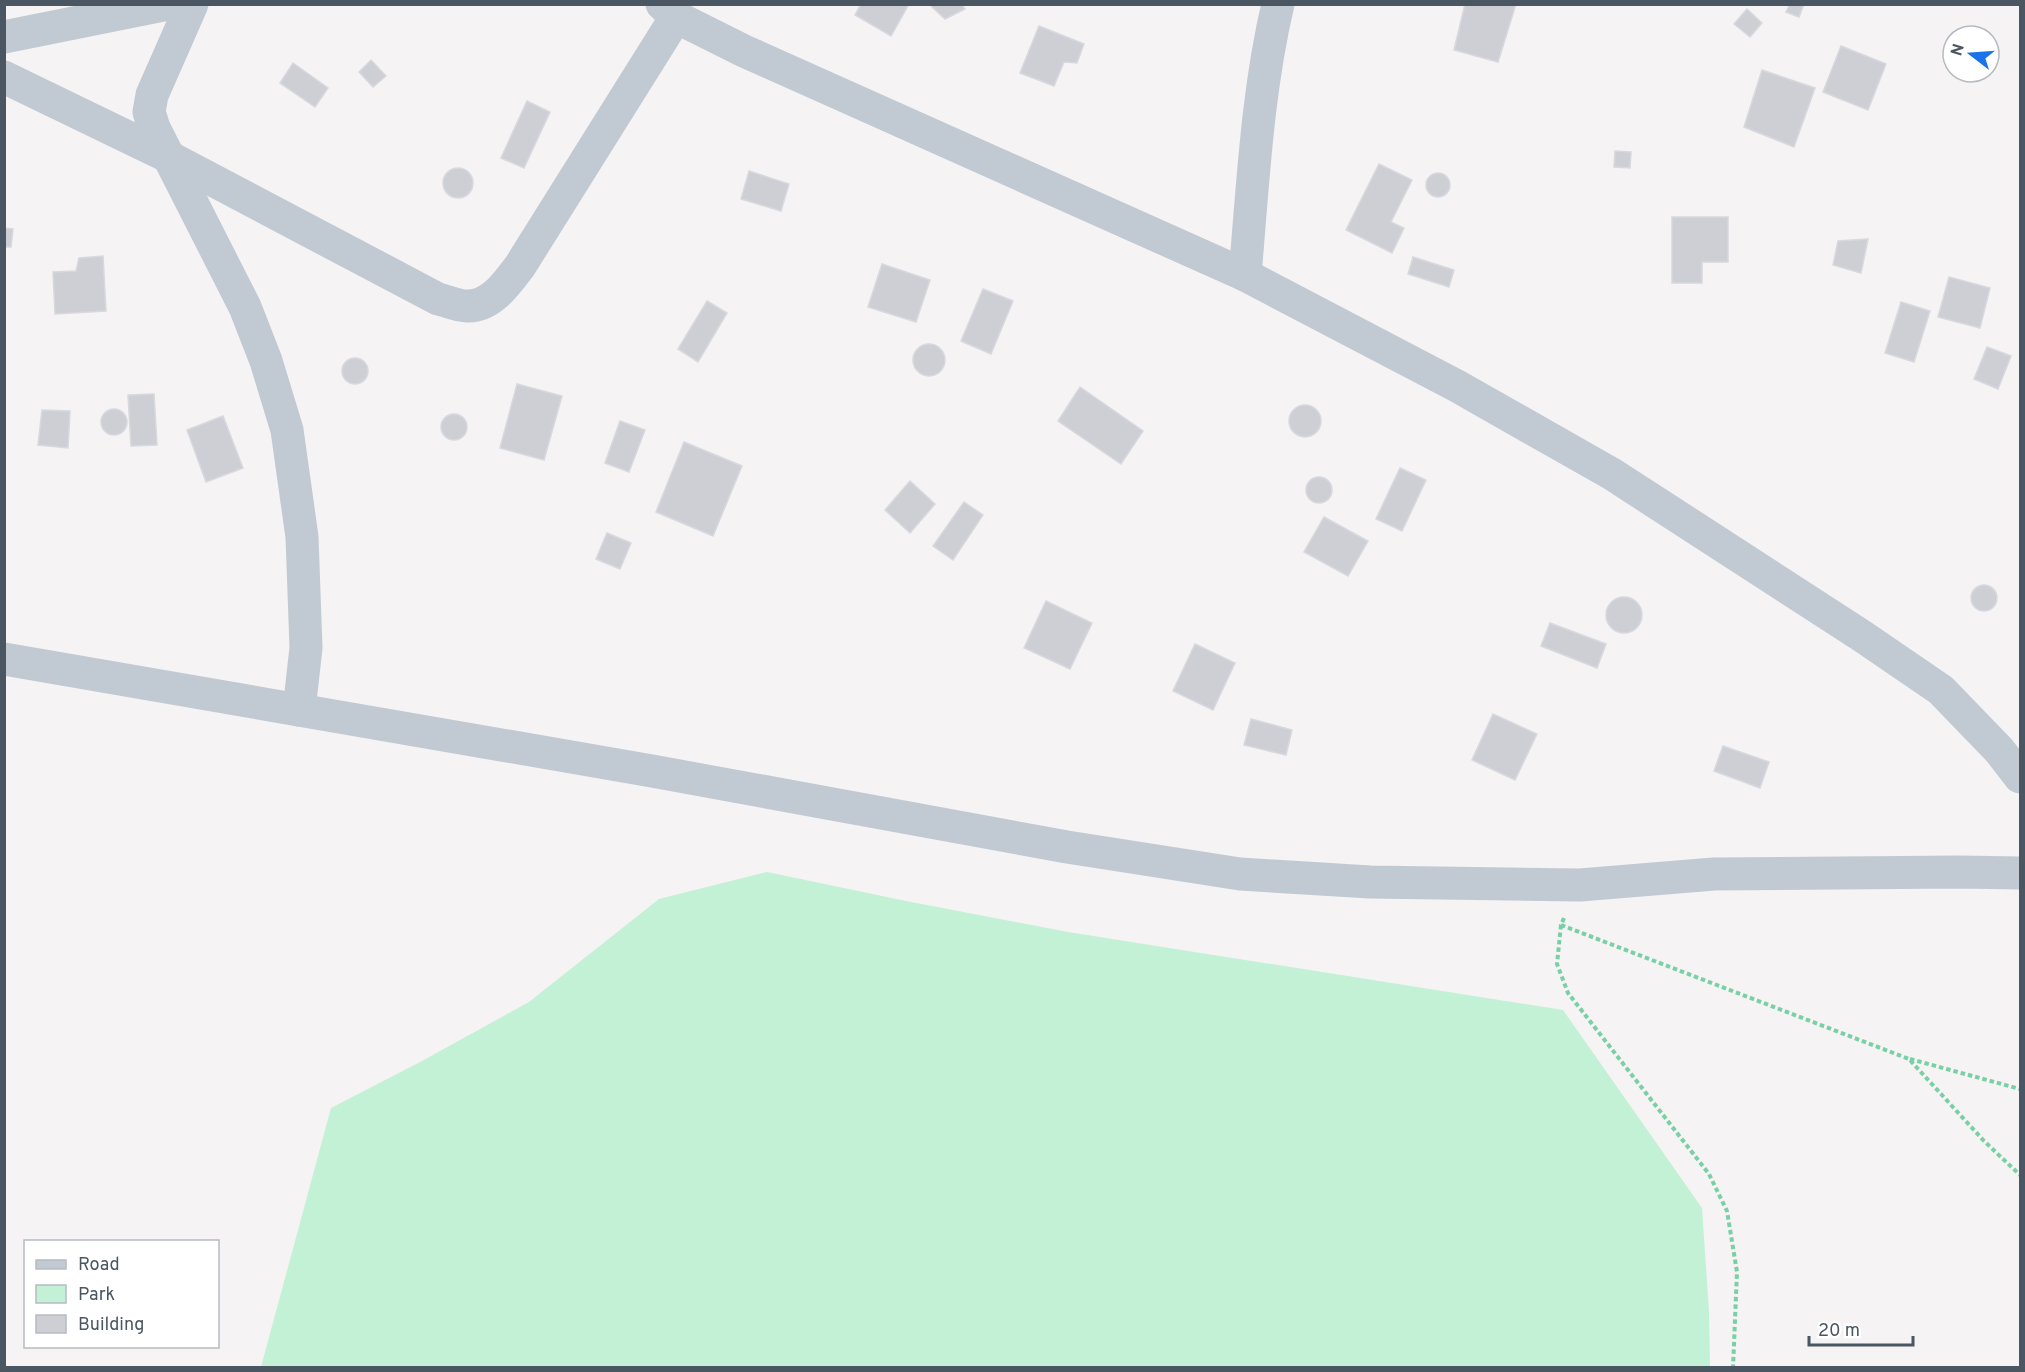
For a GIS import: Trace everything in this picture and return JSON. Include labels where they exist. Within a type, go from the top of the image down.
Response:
[{"type":"street","points":[[4,9],[19,35],[168,4]]},
{"type":"street","points":[[192,4],[152,95],[149,112],[154,128],[245,307],[266,360],[287,430],[302,537],[306,648],[298,710]]},
{"type":"street","points":[[1245,275],[1258,121],[1268,47],[1278,4]]},
{"type":"street","points":[[4,77],[169,157],[438,299],[467,306],[485,303],[504,287],[520,266],[669,11],[744,51],[1245,275],[1456,386],[1612,474],[1941,690],[1999,750],[2020,777]]},
{"type":"street","points":[[4,659],[664,773],[1056,845],[1240,874],[1370,882],[1580,885],[1714,874],[2020,873]]},
{"type":"path","points":[[1580,885],[1561,925],[1557,964],[1568,993],[1709,1174],[1727,1211],[1737,1272],[1733,1368]]},
{"type":"path","points":[[1561,925],[1909,1059],[2020,1089]]},
{"type":"path","points":[[1909,1059],[1984,1141],[2020,1175]]},
{"type":"green space","points":[[767,872],[1068,932],[1563,1010],[1702,1208],[1710,1367],[261,1367],[331,1108],[529,1002],[659,899]]},
{"type":"building","points":[[861,4],[909,4],[891,36],[855,15]]},
{"type":"building","points":[[929,4],[961,4],[965,9],[945,19]]},
{"type":"building","points":[[1465,4],[1516,4],[1498,62],[1454,50]]},
{"type":"building","points":[[1790,4],[1804,4],[1799,17],[1786,12]]},
{"type":"building","points":[[1747,9],[1762,23],[1750,37],[1734,24]]},
{"type":"building","points":[[1039,26],[1084,44],[1077,63],[1064,62],[1054,86],[1020,73]]},
{"type":"building","points":[[1841,46],[1886,64],[1868,110],[1823,92]]},
{"type":"building","points":[[371,60],[386,76],[373,87],[359,72]]},
{"type":"building","points":[[293,63],[328,88],[315,107],[280,83]]},
{"type":"building","points":[[1762,70],[1815,88],[1794,147],[1744,127]]},
{"type":"building","points":[[527,101],[550,112],[524,168],[501,158]]},
{"type":"building","points":[[1615,151],[1631,152],[1630,168],[1614,167]]},
{"type":"building","points":[[1379,164],[1412,180],[1391,222],[1404,228],[1392,253],[1346,230]]},
{"type":"building","points":[[458,168],[469,172],[473,183],[469,194],[458,198],[447,194],[443,183],[447,172]]},
{"type":"building","points":[[749,171],[789,184],[781,211],[741,199]]},
{"type":"building","points":[[1438,173],[1447,176],[1450,185],[1447,194],[1438,197],[1429,194],[1426,185],[1429,176]]},
{"type":"building","points":[[1672,217],[1728,217],[1728,262],[1702,262],[1702,283],[1672,283]]},
{"type":"building","points":[[4,228],[13,229],[11,247],[4,247]]},
{"type":"building","points":[[1868,239],[1861,273],[1833,265],[1838,241]]},
{"type":"building","points":[[103,256],[106,311],[55,314],[53,272],[76,271],[79,258]]},
{"type":"building","points":[[1413,257],[1454,270],[1449,287],[1408,274]]},
{"type":"building","points":[[882,264],[930,280],[916,322],[868,307]]},
{"type":"building","points":[[1949,277],[1990,288],[1980,328],[1938,317]]},
{"type":"building","points":[[983,289],[1013,301],[991,354],[961,341]]},
{"type":"building","points":[[707,301],[727,313],[698,362],[678,349]]},
{"type":"building","points":[[1901,302],[1930,311],[1914,362],[1885,353]]},
{"type":"building","points":[[929,344],[941,348],[945,360],[941,372],[929,376],[917,372],[913,360],[917,348]]},
{"type":"building","points":[[1987,347],[2011,356],[1998,389],[1974,379]]},
{"type":"building","points":[[355,358],[364,362],[368,371],[364,380],[355,384],[346,380],[342,371],[346,362]]},
{"type":"building","points":[[517,384],[562,396],[544,460],[500,448]]},
{"type":"building","points":[[1080,387],[1143,431],[1121,464],[1058,421]]},
{"type":"building","points":[[154,394],[157,445],[131,446],[128,395]]},
{"type":"building","points":[[1305,405],[1316,410],[1321,421],[1316,432],[1305,437],[1294,432],[1289,421],[1294,410]]},
{"type":"building","points":[[114,409],[123,413],[127,422],[123,431],[114,435],[105,431],[101,422],[105,413]]},
{"type":"building","points":[[42,410],[70,411],[68,448],[38,445]]},
{"type":"building","points":[[454,414],[463,418],[467,427],[463,436],[454,440],[445,436],[441,427],[445,418]]},
{"type":"building","points":[[223,416],[243,468],[206,482],[187,430]]},
{"type":"building","points":[[620,421],[645,430],[629,472],[605,463]]},
{"type":"building","points":[[684,442],[742,466],[713,536],[656,512]]},
{"type":"building","points":[[1400,468],[1426,480],[1402,531],[1376,519]]},
{"type":"building","points":[[1319,477],[1328,481],[1332,490],[1328,499],[1319,503],[1310,499],[1306,490],[1310,481]]},
{"type":"building","points":[[910,481],[935,504],[910,533],[885,510]]},
{"type":"building","points":[[964,502],[983,515],[953,560],[933,546]]},
{"type":"building","points":[[1324,517],[1368,541],[1348,576],[1304,552]]},
{"type":"building","points":[[607,533],[631,543],[620,569],[596,559]]},
{"type":"building","points":[[1984,585],[1993,589],[1997,598],[1993,607],[1984,611],[1975,607],[1971,598],[1975,589]]},
{"type":"building","points":[[1624,597],[1636,603],[1642,615],[1636,627],[1624,633],[1612,627],[1606,615],[1612,603]]},
{"type":"building","points":[[1046,601],[1092,623],[1070,669],[1024,648]]},
{"type":"building","points":[[1550,623],[1606,644],[1597,668],[1541,646]]},
{"type":"building","points":[[1195,644],[1235,663],[1213,710],[1173,691]]},
{"type":"building","points":[[1493,714],[1537,734],[1515,780],[1472,760]]},
{"type":"building","points":[[1251,719],[1292,730],[1286,755],[1244,745]]},
{"type":"building","points":[[1723,746],[1769,762],[1760,788],[1714,771]]}]
